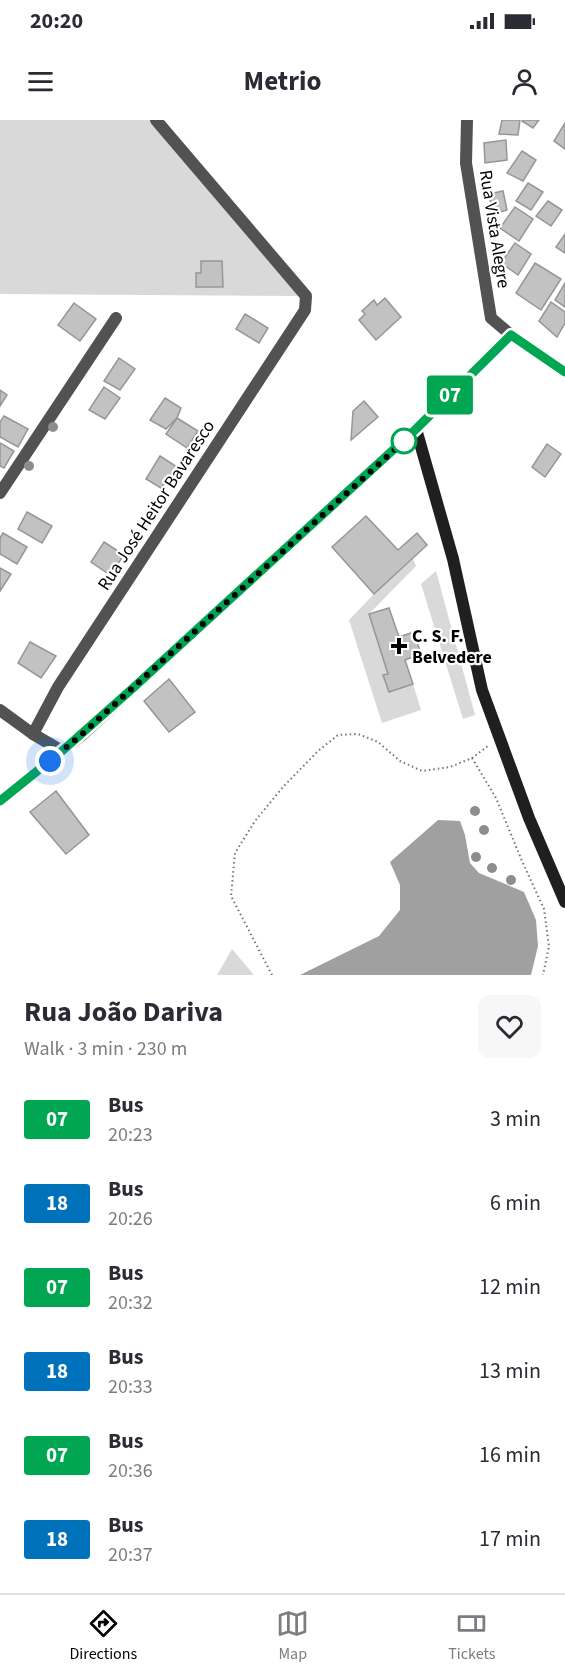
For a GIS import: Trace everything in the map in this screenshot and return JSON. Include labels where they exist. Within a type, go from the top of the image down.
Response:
[{"type":"street","name":"Rua José Heitor Bavaresco","points":[[33,734],[65,677],[305,310],[306,296],[156,120]]},
{"type":"street","name":"Rua Vista Alegre","points":[[467,120],[466,163],[491,318],[511,335]]},
{"type":"street","points":[[0,493],[116,318]]},
{"type":"street","points":[[0,801],[62,751],[416,429],[511,335],[565,372]]},
{"type":"street","points":[[416,429],[453,559],[482,690],[529,818],[565,902]]},
{"type":"street","points":[[0,710],[33,734],[62,751]]},
{"type":"path","points":[[272,975],[231,896],[235,853],[255,821],[318,751],[338,735],[358,734],[378,742],[400,761],[422,771],[450,767],[472,758],[499,736]]},
{"type":"path","points":[[472,758],[496,798],[544,909],[549,946],[543,975]]},
{"type":"shaded area","points":[[0,120],[156,120],[306,296],[0,294]]},
{"type":"shaded area","points":[[413,559],[416,566],[369,614],[388,674],[383,676],[389,692],[413,684],[421,710],[382,723],[349,620]]},
{"type":"shaded area","points":[[436,571],[475,715],[463,719],[421,584]]},
{"type":"shaded area","points":[[438,820],[460,821],[470,863],[479,873],[524,892],[536,920],[538,946],[531,975],[300,975],[379,936],[400,910],[400,885],[390,862]]},
{"type":"shaded area","points":[[232,949],[254,975],[217,975]]},
{"type":"building","points":[[502,120],[520,120],[518,135],[499,134]]},
{"type":"building","points":[[523,120],[539,120],[533,128]]},
{"type":"building","points":[[565,123],[565,149],[554,141]]},
{"type":"building","points":[[506,140],[507,160],[485,163],[484,143]]},
{"type":"building","points":[[522,151],[536,160],[523,181],[507,173]]},
{"type":"building","points":[[528,183],[543,192],[531,210],[516,201]]},
{"type":"building","points":[[503,191],[507,210],[493,214],[489,194]]},
{"type":"building","points":[[548,201],[562,210],[551,226],[536,216]]},
{"type":"building","points":[[515,207],[533,219],[519,241],[500,228]]},
{"type":"building","points":[[565,234],[565,253],[556,247]]},
{"type":"building","points":[[515,243],[531,254],[518,275],[501,263]]},
{"type":"building","points":[[201,261],[222,261],[223,287],[196,287],[196,273],[201,273]]},
{"type":"building","points":[[535,263],[561,279],[541,310],[516,293]]},
{"type":"building","points":[[565,283],[565,307],[555,300]]},
{"type":"building","points":[[385,298],[401,317],[376,340],[359,320],[365,314],[362,311],[374,300],[377,305]]},
{"type":"building","points":[[551,302],[565,312],[565,323],[557,337],[539,321]]},
{"type":"building","points":[[74,303],[96,319],[80,341],[58,325]]},
{"type":"building","points":[[245,314],[268,328],[259,343],[236,329]]},
{"type":"building","points":[[119,358],[135,369],[120,390],[104,381]]},
{"type":"building","points":[[104,387],[120,398],[105,419],[89,410]]},
{"type":"building","points":[[0,390],[7,395],[0,406]]},
{"type":"building","points":[[165,398],[181,408],[177,418],[166,429],[150,420]]},
{"type":"building","points":[[364,401],[378,417],[351,440],[353,411]]},
{"type":"building","points":[[4,416],[28,429],[18,447],[0,437],[0,422]]},
{"type":"building","points":[[177,418],[198,431],[187,448],[166,434]]},
{"type":"building","points":[[0,443],[14,451],[4,468],[0,466]]},
{"type":"building","points":[[547,444],[561,454],[545,477],[532,467]]},
{"type":"building","points":[[160,456],[177,467],[161,488],[146,479]]},
{"type":"building","points":[[27,512],[52,526],[42,543],[18,529]]},
{"type":"building","points":[[366,516],[398,550],[417,533],[427,545],[374,594],[332,547]]},
{"type":"building","points":[[3,533],[27,547],[17,564],[0,554],[0,538]]},
{"type":"building","points":[[104,542],[124,555],[110,575],[91,562]]},
{"type":"building","points":[[0,568],[11,574],[0,591]]},
{"type":"building","name":"C. S. F. Belvedere","points":[[389,608],[399,637],[414,632],[421,654],[405,660],[413,684],[389,692],[383,675],[388,674],[369,614]]},
{"type":"building","points":[[30,642],[56,656],[41,678],[18,663]]},
{"type":"building","points":[[169,679],[195,712],[169,732],[144,701]]},
{"type":"building","points":[[56,791],[89,835],[66,854],[30,812]]},
{"type":"bus line","name":"07","points":[[0,801],[62,751],[133,688],[416,429],[511,335],[565,372]]},
{"type":"place","name":"C. S. F. Belvedere","points":[[399,646]]},
{"type":"route","points":[[50,761],[404,441]]}]
